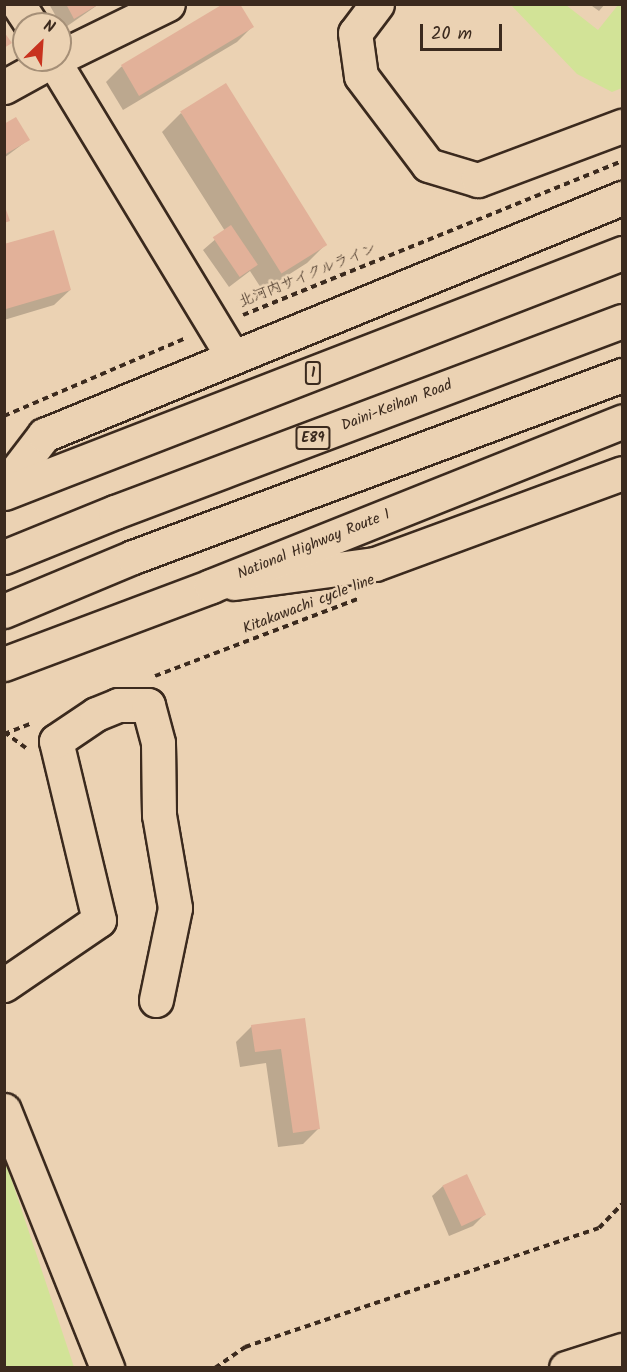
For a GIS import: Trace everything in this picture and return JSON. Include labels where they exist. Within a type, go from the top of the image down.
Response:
[{"type":"main road","points":[[72,51],[168,4]]},
{"type":"main road","points":[[377,4],[355,33],[361,76],[428,165],[478,180],[622,126]]},
{"type":"main road","points":[[4,87],[31,72]]},
{"type":"main road","points":[[60,72],[232,356]]},
{"type":"main road","points":[[4,486],[44,435],[622,198]]},
{"type":"main road","name":"1","points":[[4,493],[622,253]]},
{"type":"main road","points":[[301,377],[466,326],[622,266]]},
{"type":"main road","name":"Daini-Keihan Road","points":[[4,557],[115,512],[622,321]]},
{"type":"main road","points":[[4,611],[133,557],[622,375]]},
{"type":"main road","name":"National Highway Route 1","points":[[4,664],[211,586],[622,422]]},
{"type":"main road","points":[[211,586],[375,564],[622,473]]},
{"type":"main road","points":[[4,985],[99,920],[56,741],[96,714],[118,705],[147,705],[158,743],[159,815],[175,908],[156,1000]]},
{"type":"main road","points":[[4,1110],[107,1368]]},
{"type":"main road","points":[[566,1368],[622,1350]]},
{"type":"path","name":"北河内サイクルライン","points":[[4,416],[214,327],[622,161]]},
{"type":"path","name":"Kitakawachi cycle line","points":[[148,679],[369,595]]},
{"type":"path","points":[[4,734],[38,721]]},
{"type":"path","points":[[215,1368],[245,1347],[599,1228],[622,1204]]},
{"type":"green space","points":[[511,5],[566,5],[598,30],[618,5],[622,5],[622,88],[612,92],[577,74]]},
{"type":"green space","points":[[5,1159],[6,1163],[74,1367],[5,1367]]},
{"type":"building","points":[[66,4],[99,4],[74,19]]},
{"type":"building","points":[[223,4],[240,4],[254,27],[139,96],[121,65]]},
{"type":"building","points":[[4,32],[12,43],[4,48]]},
{"type":"building","points":[[226,83],[327,245],[281,274],[180,112]]},
{"type":"building","points":[[16,117],[30,140],[4,155],[4,124]]},
{"type":"building","points":[[4,204],[10,221],[4,223]]},
{"type":"building","points":[[231,225],[258,265],[240,277],[213,237]]},
{"type":"building","points":[[54,230],[71,290],[6,309],[4,244]]},
{"type":"building","points":[[305,1018],[320,1129],[293,1133],[281,1049],[255,1052],[251,1025]]},
{"type":"building","points":[[467,1174],[486,1215],[462,1226],[443,1185]]}]
